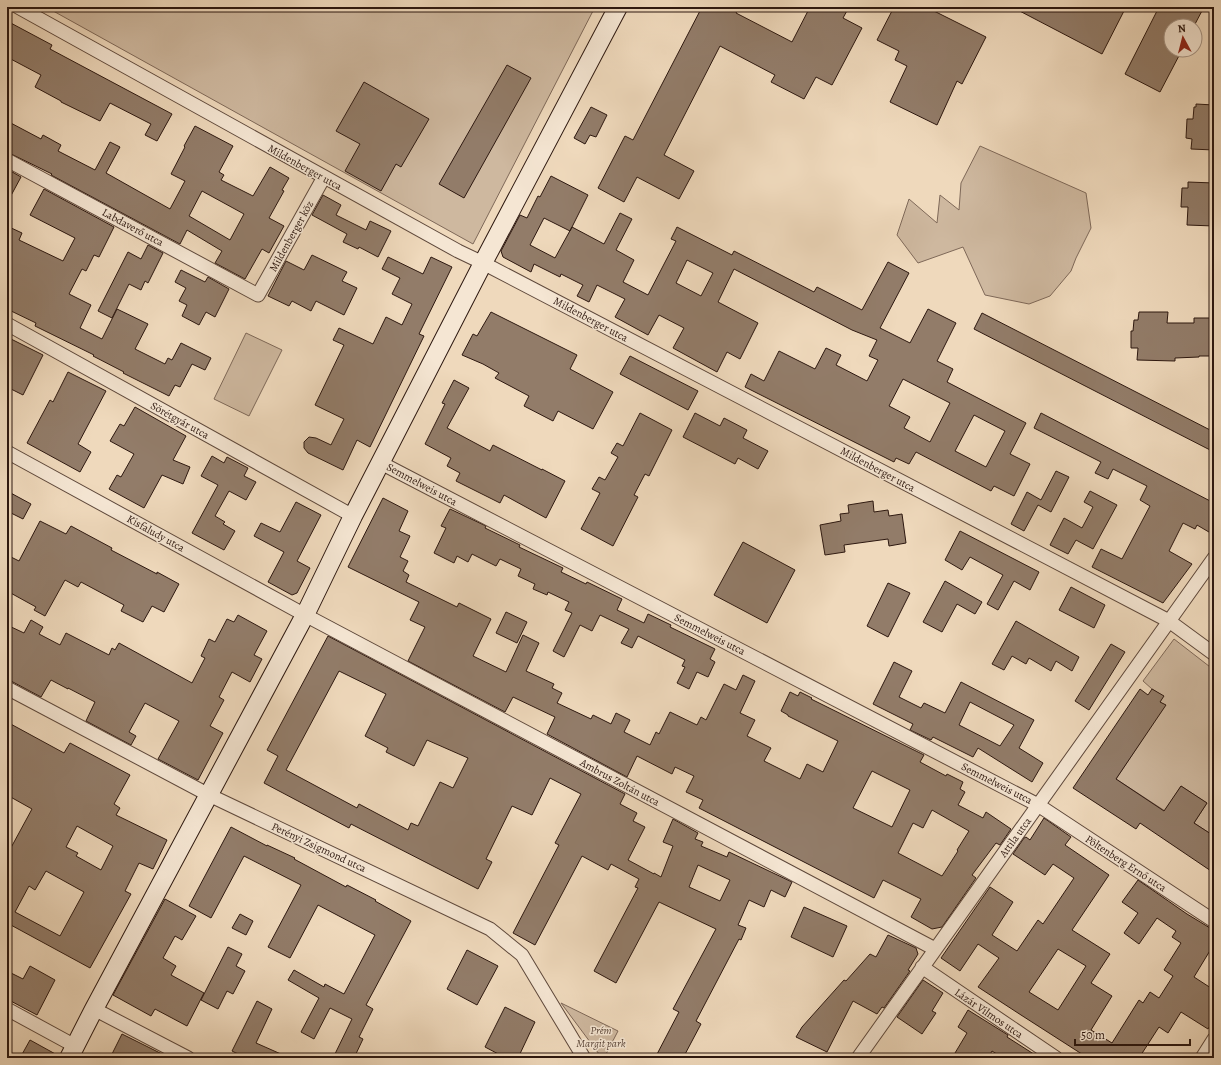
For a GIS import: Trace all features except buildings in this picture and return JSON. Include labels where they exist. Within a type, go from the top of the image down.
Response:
[{"type":"street","name":"Mildenberger utca","points":[[18,7],[458,251],[1169,621],[1214,654]]},
{"type":"street","points":[[7,1009],[72,1052],[94,1008],[210,795],[305,614],[353,516],[483,263],[618,7]]},
{"type":"street","name":"Labdaverő utca","points":[[7,160],[258,295]]},
{"type":"street","name":"Mildenberger köz","points":[[258,295],[324,177]]},
{"type":"street","name":"Sörétgyár utca","points":[[7,324],[353,516]]},
{"type":"street","name":"Kisfaludy utca","points":[[7,452],[305,614]]},
{"type":"street","name":"Semmelweis utca","points":[[381,463],[1038,805]]},
{"type":"street","name":"Attila utca","points":[[858,1058],[934,949],[1214,558]]},
{"type":"street","name":"Ambrus Zoltán utca","points":[[305,614],[934,949]]},
{"type":"street","name":"Perényi Zsigmond utca","points":[[7,688],[210,795],[490,929],[522,956],[584,1058]]},
{"type":"street","name":"Pöltenberg Ernő utca","points":[[1038,805],[1214,921]]},
{"type":"street","name":"Lázár Vilmos utca","points":[[922,967],[1056,1058]]},
{"type":"street","points":[[94,1008],[188,1058]]},
{"type":"street","points":[[1202,1058],[1214,1039]]},
{"type":"green space","points":[[46,7],[595,7],[473,244]]},
{"type":"green space","points":[[980,146],[1086,193],[1091,228],[1071,271],[1050,296],[1029,304],[985,295],[963,247],[918,263],[897,235],[909,199],[937,223],[940,195],[959,210],[961,183]]},
{"type":"green space","points":[[246,333],[282,350],[249,416],[214,399]]},
{"type":"green space","points":[[1174,639],[1214,670],[1214,836],[1194,823],[1207,803],[1181,786],[1165,811],[1116,779],[1165,705],[1160,702],[1163,696],[1143,681]]},
{"type":"green space","name":"Prém Margit park","points":[[561,1003],[618,1031],[604,1058],[602,1058]]}]
